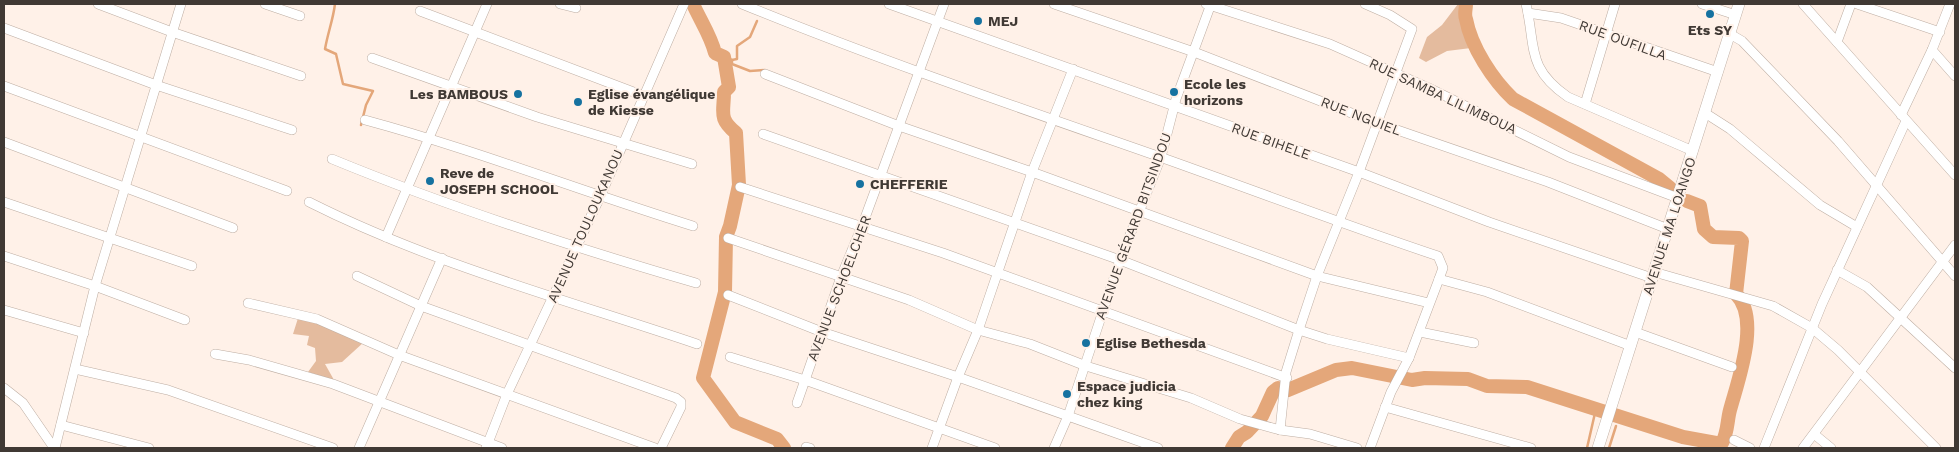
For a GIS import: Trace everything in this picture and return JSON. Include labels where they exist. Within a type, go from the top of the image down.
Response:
[{"type":"main road","name":"AVENUE MA LOANGO","points":[[1598,448],[1738,9]]},
{"type":"street","points":[[98,4],[172,32],[301,76]]},
{"type":"street","points":[[55,448],[94,286],[182,4]]},
{"type":"street","points":[[265,4],[300,16]]},
{"type":"street","points":[[386,237],[487,4]]},
{"type":"street","points":[[560,4],[576,8]]},
{"type":"street","name":"AVENUE TOULOUKANOU","points":[[487,445],[507,394],[600,197],[684,4]]},
{"type":"street","points":[[742,4],[812,33],[1054,121],[1160,157],[1338,223],[1438,256],[1443,268],[1420,332],[1385,407],[1370,448]]},
{"type":"street","name":"RUE BIHELE","points":[[889,4],[1359,172],[1489,222],[1653,275],[1773,306],[1812,328],[1861,371],[1936,448]]},
{"type":"street","name":"AVENUE SCHOELCHER","points":[[797,403],[841,277],[862,226],[944,4]]},
{"type":"street","name":"RUE NGUIEL","points":[[1054,4],[1194,52],[1377,123],[1548,182],[1668,229]]},
{"type":"street","name":"AVENUE GÉRARD BITSINDOU","points":[[1054,448],[1086,366],[1120,260],[1160,157],[1209,4]]},
{"type":"street","name":"RUE SAMBA LILIMBOUA","points":[[1209,4],[1330,44],[1398,73],[1569,157],[1678,198]]},
{"type":"street","points":[[1280,430],[1286,378],[1299,330],[1317,276],[1398,73],[1412,29],[1377,6],[1365,4]]},
{"type":"street","points":[[1585,104],[1615,4]]},
{"type":"street","points":[[1702,4],[1738,9]]},
{"type":"street","points":[[1803,4],[1955,175]]},
{"type":"street","points":[[1837,42],[1850,4]]},
{"type":"street","points":[[1857,4],[1940,32]]},
{"type":"street","points":[[1764,448],[1812,328],[1876,185],[1950,4]]},
{"type":"street","points":[[1527,8],[1535,62],[1557,89],[1585,104],[1692,151]]},
{"type":"street","name":"RUE OUFILLA","points":[[1527,8],[1718,72]]},
{"type":"street","points":[[420,11],[644,96]]},
{"type":"street","points":[[4,28],[156,85],[292,130]]},
{"type":"street","points":[[1730,34],[1742,41],[1838,141],[1955,276]]},
{"type":"street","points":[[1932,50],[1955,76]]},
{"type":"street","points":[[372,58],[451,88],[622,144],[692,164]]},
{"type":"street","points":[[932,448],[958,377],[978,330],[1016,225],[1032,172],[1054,121],[1073,69]]},
{"type":"street","points":[[764,74],[899,126],[1032,172],[1317,276],[1429,303]]},
{"type":"street","points":[[4,86],[287,191]]},
{"type":"street","points":[[1705,113],[1730,129],[1820,205],[1857,227]]},
{"type":"street","points":[[365,120],[430,137],[600,197],[693,226]]},
{"type":"street","points":[[763,134],[1016,225],[1120,260],[1299,330],[1327,339],[1409,358]]},
{"type":"street","points":[[4,142],[233,228]]},
{"type":"street","points":[[332,159],[407,190],[575,248],[696,283]]},
{"type":"street","points":[[740,187],[862,226],[998,273],[1286,378]]},
{"type":"street","points":[[4,202],[192,266]]},
{"type":"street","points":[[309,202],[358,227],[442,258],[552,297],[697,344]]},
{"type":"street","points":[[728,238],[908,300],[978,330],[1030,344],[1086,366],[1191,398],[1240,419],[1280,430],[1310,434],[1356,448]]},
{"type":"street","points":[[1803,448],[1955,245]]},
{"type":"street","points":[[4,256],[94,286],[186,320]]},
{"type":"street","points":[[359,448],[442,258]]},
{"type":"street","points":[[1837,270],[1867,287],[1955,368]]},
{"type":"street","points":[[357,276],[421,306],[681,402],[681,407],[661,448]]},
{"type":"street","points":[[1439,279],[1487,292],[1631,346]]},
{"type":"street","points":[[728,295],[822,332],[958,377],[1158,448]]},
{"type":"street","points":[[248,303],[317,319],[399,355],[655,448]]},
{"type":"street","points":[[4,310],[84,333]]},
{"type":"street","points":[[1420,332],[1474,343]]},
{"type":"street","points":[[1635,332],[1732,367]]},
{"type":"street","points":[[215,354],[249,360],[333,384],[487,445],[502,448]]},
{"type":"street","points":[[730,358],[805,380],[995,448]]},
{"type":"street","points":[[75,370],[168,390],[333,448]]},
{"type":"street","points":[[4,388],[32,414],[55,448]]},
{"type":"street","points":[[1385,407],[1531,448]]},
{"type":"street","points":[[61,425],[149,448]]},
{"type":"street","points":[[1814,434],[1831,448]]},
{"type":"street","points":[[1734,440],[1750,448]]},
{"type":"shaded area","points":[[1458,4],[1466,4],[1466,20],[1473,40],[1471,48],[1447,51],[1426,62],[1419,58],[1427,37],[1442,25]]},
{"type":"shaded area","points":[[299,315],[364,342],[342,362],[325,364],[334,380],[308,372],[316,361],[315,348],[307,345],[309,336],[293,334]]},
{"type":"waterway","points":[[335,4],[325,49],[336,54],[343,84],[373,91],[366,105],[361,125]]},
{"type":"waterway","points":[[693,4],[715,53],[724,57],[729,87],[724,92],[723,115],[730,128],[736,133],[739,185],[726,237],[725,292],[703,378],[735,422],[777,439],[784,448]]},
{"type":"waterway","points":[[1466,4],[1465,17],[1478,52],[1491,73],[1513,99],[1659,179],[1670,188]]},
{"type":"waterway","points":[[732,60],[737,59],[737,46],[750,37],[757,21]]},
{"type":"waterway","points":[[724,57],[732,60],[732,64],[750,71],[765,70]]},
{"type":"waterway","points":[[1687,201],[1700,206],[1704,229],[1713,237],[1739,238],[1742,241],[1736,294],[1743,305],[1747,318],[1747,334],[1742,367],[1725,435],[1722,443],[1716,443],[1717,448]]},
{"type":"waterway","points":[[1232,448],[1239,437],[1247,432],[1262,416],[1273,392],[1278,388],[1288,390],[1336,370],[1352,368],[1412,380],[1425,378],[1468,379],[1487,386],[1527,387],[1683,437],[1716,443]]},
{"type":"waterway","points":[[1587,448],[1595,413]]},
{"type":"waterway","points":[[1609,448],[1616,426]]},
{"type":"place","name":"Ets SY","points":[[1710,14]]},
{"type":"place","name":"MEJ","points":[[978,21]]},
{"type":"place","name":"Ecole les horizons","points":[[1174,92]]},
{"type":"place","name":"Les BAMBOUS","points":[[518,94]]},
{"type":"place","name":"Eglise évangélique de Kiesse","points":[[578,102]]},
{"type":"place","name":"Reve de JOSEPH SCHOOL","points":[[430,181]]},
{"type":"place","name":"CHEFFERIE","points":[[860,184]]},
{"type":"place","name":"Eglise Bethesda","points":[[1086,343]]},
{"type":"place","name":"Espace judicia chez king","points":[[1067,394]]}]
